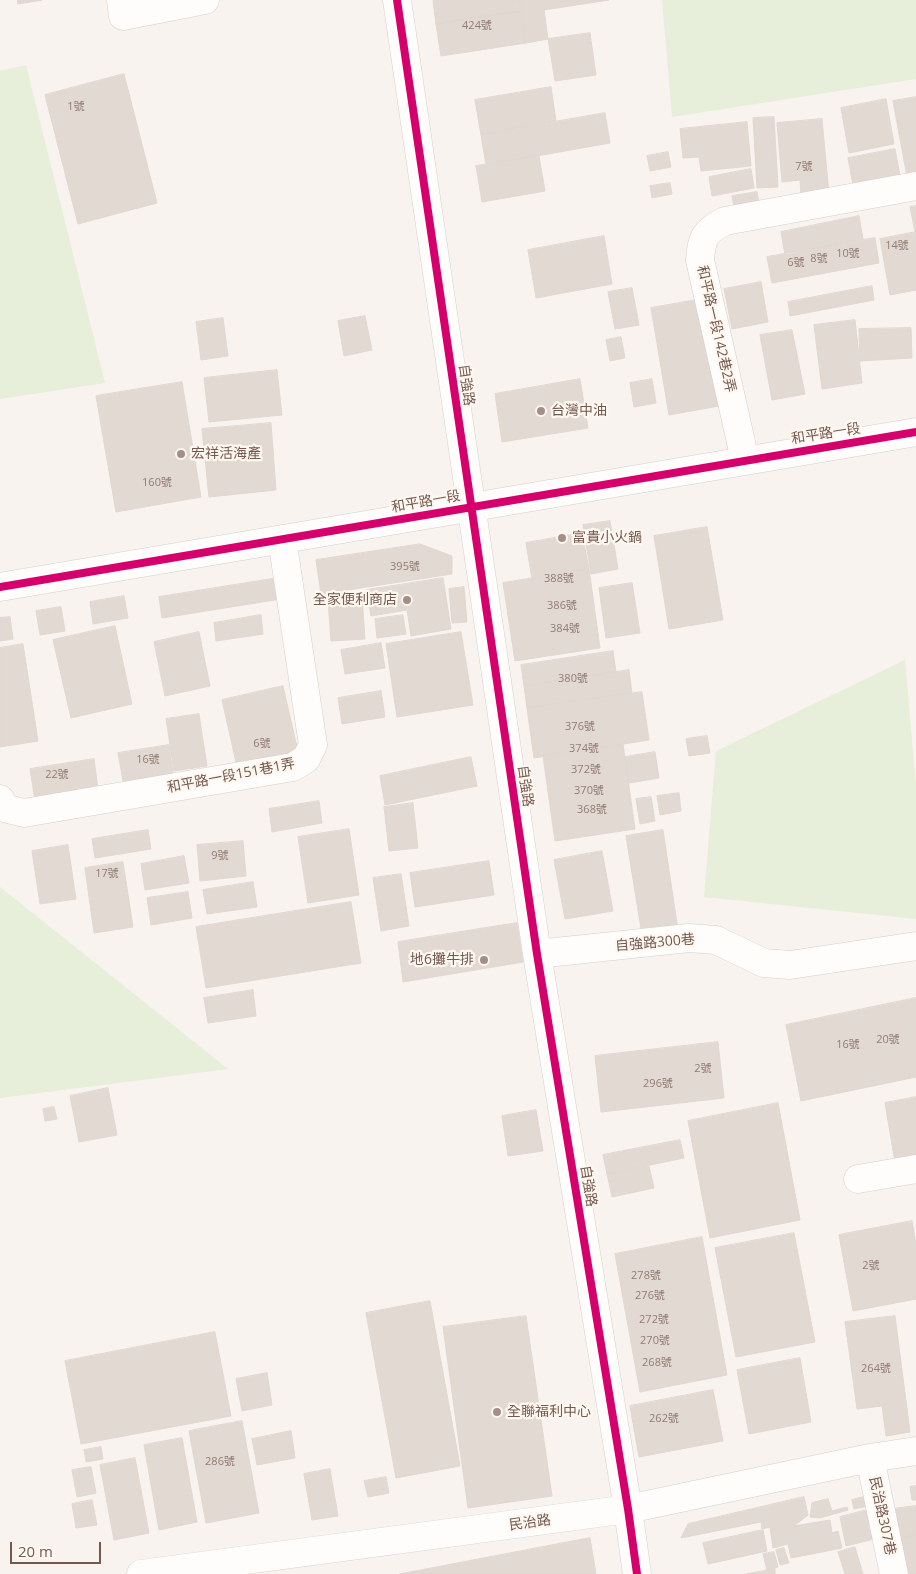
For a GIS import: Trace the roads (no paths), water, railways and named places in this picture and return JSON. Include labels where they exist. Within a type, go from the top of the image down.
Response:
[{"type":"street","points":[[122,8],[205,0]]},
{"type":"street","name":"自強路","points":[[396,0],[537,954],[637,1574]]},
{"type":"street","name":"和平路一段142巷2弄","points":[[745,460],[700,260],[702,242],[710,229],[725,221],[916,186]]},
{"type":"street","name":"和平路一段","points":[[0,587],[916,432]]},
{"type":"street","name":"和平路一段151巷1弄","points":[[0,799],[4,808],[24,813],[292,767],[306,759],[313,745],[282,539]]},
{"type":"street","name":"自強路300巷","points":[[537,954],[690,938],[716,940],[764,963],[790,965],[916,946]]},
{"type":"street","points":[[858,1179],[916,1170]]},
{"type":"street","name":"民治路","points":[[141,1574],[274,1566],[628,1509],[870,1458],[916,1452]]},
{"type":"street","name":"民治路307巷","points":[[870,1458],[894,1574]]},
{"type":"place","name":"台灣中油","points":[[541,411]]},
{"type":"place","name":"宏祥活海產","points":[[181,454]]},
{"type":"place","name":"富貴小火鍋","points":[[562,538]]},
{"type":"place","name":"全家便利商店","points":[[407,600]]},
{"type":"place","name":"地6攤牛排","points":[[484,960]]},
{"type":"place","name":"全聯福利中心","points":[[497,1412]]}]
